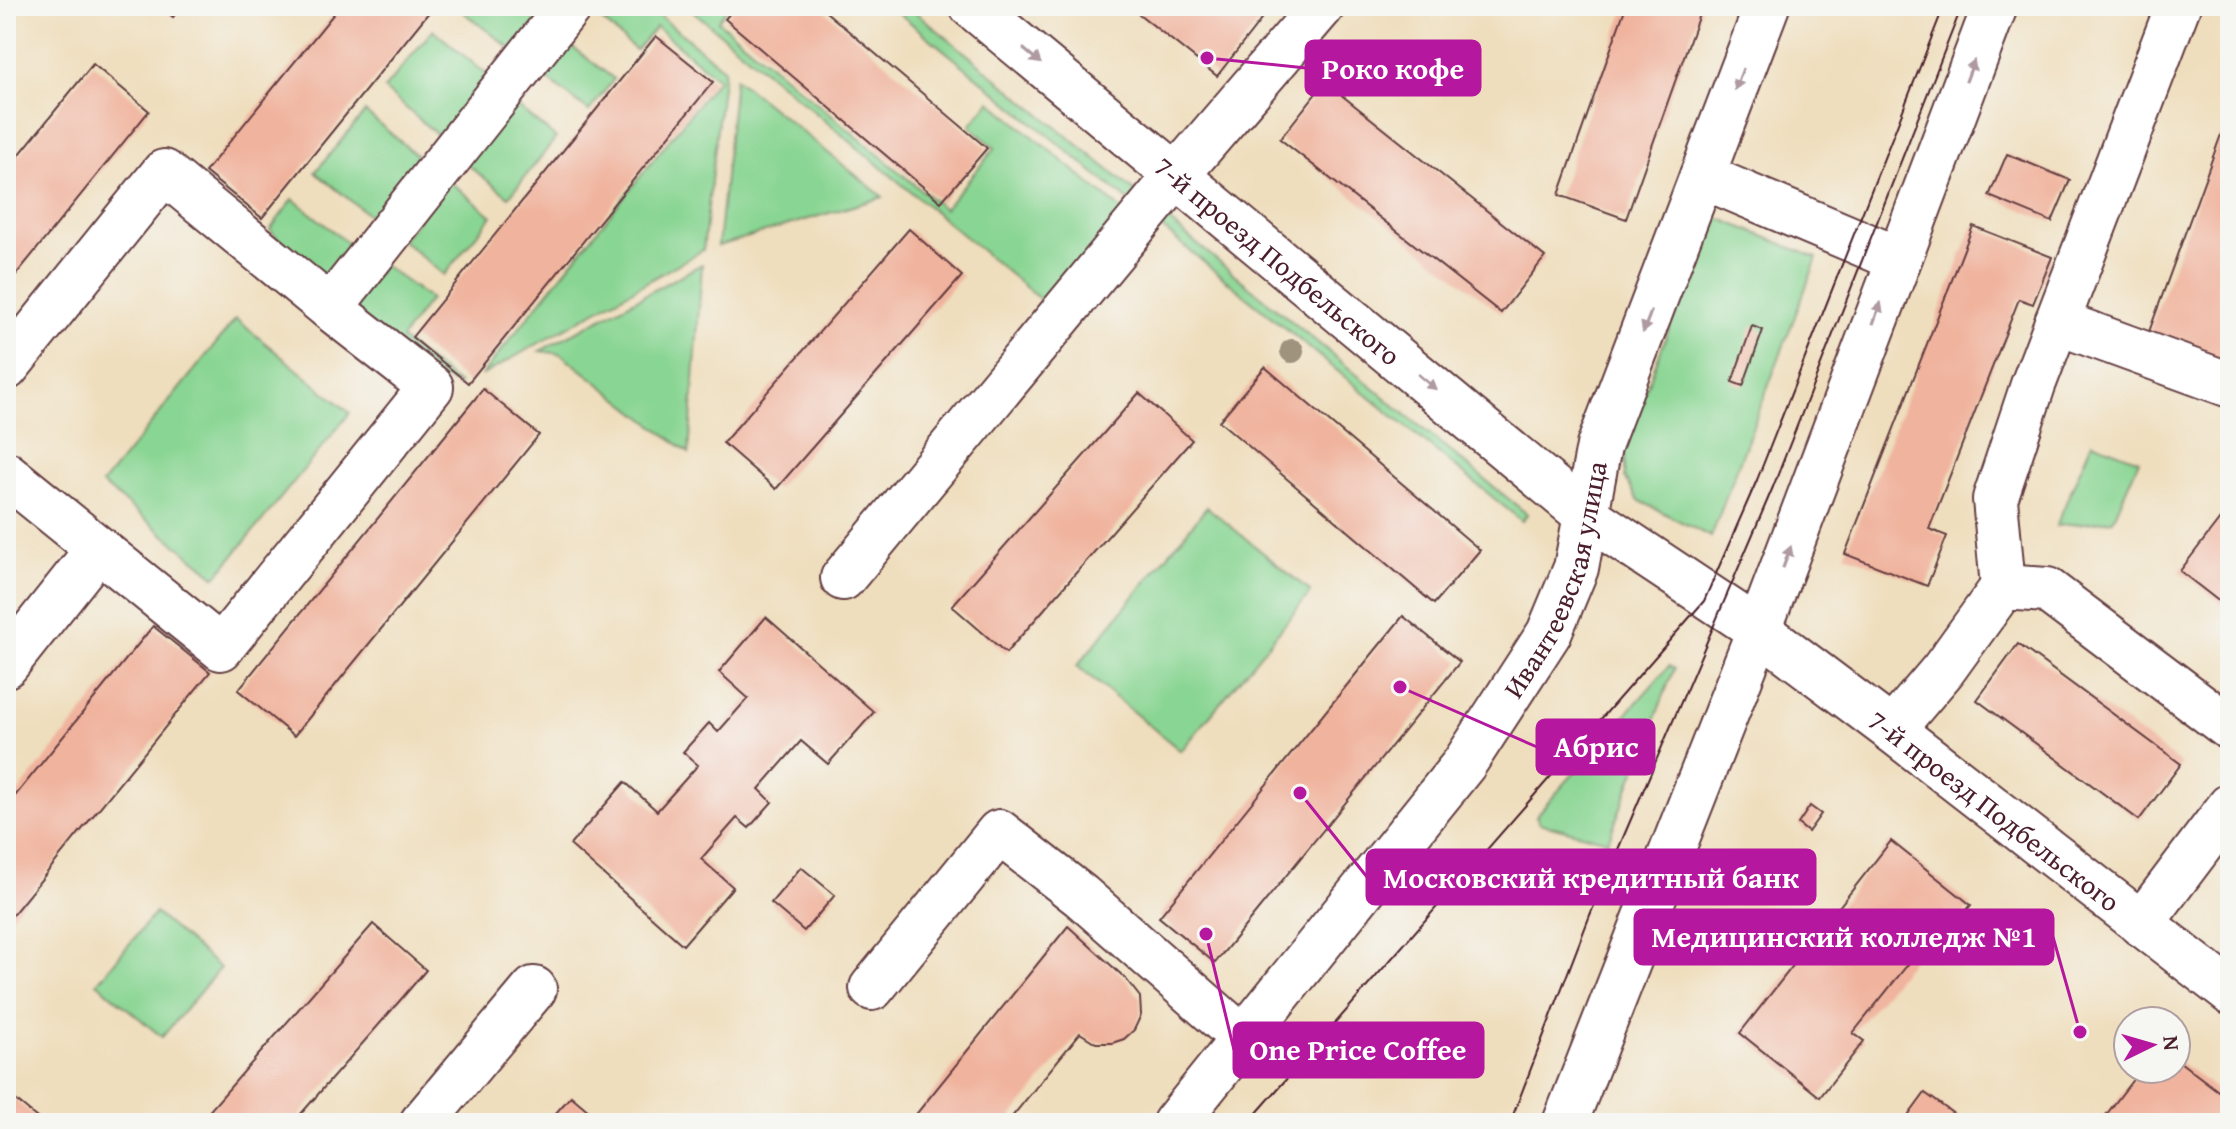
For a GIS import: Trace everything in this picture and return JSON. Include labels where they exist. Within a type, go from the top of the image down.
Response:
[{"type":"street","points":[[330,308],[569,6]]},
{"type":"street","name":"7-й проезд Подбельского","points":[[972,6],[1586,515],[1759,630],[2230,992]]},
{"type":"street","points":[[843,578],[1177,175],[1322,6]]},
{"type":"street","name":"Ивантеевская улица","points":[[1175,1123],[1473,751],[1549,633],[1576,568],[1599,446],[1767,6]]},
{"type":"street","points":[[1565,1123],[1759,630],[1995,6]]},
{"type":"street","points":[[1892,730],[1943,670],[2003,587],[1995,499],[2057,322],[2178,6]]},
{"type":"street","points":[[6,368],[164,172],[431,387],[221,648],[6,474]]},
{"type":"street","points":[[1702,176],[1898,259]]},
{"type":"street","points":[[2057,322],[2230,385]]},
{"type":"street","points":[[6,665],[98,549]]},
{"type":"street","points":[[2003,587],[2047,590],[2230,728]]},
{"type":"street","points":[[2141,924],[2230,806]]},
{"type":"street","points":[[872,988],[999,832],[1081,896],[1244,1039]]},
{"type":"street","points":[[422,1123],[534,989]]},
{"type":"green space","points":[[455,6],[522,6],[538,19],[514,51]]},
{"type":"green space","points":[[585,6],[648,6],[724,69],[703,250],[481,376],[718,79],[656,27],[636,50]]},
{"type":"green space","points":[[687,6],[729,6],[718,21],[944,209],[995,148],[970,126],[990,101],[1130,217],[1053,310]]},
{"type":"green space","points":[[890,6],[908,6],[1148,202],[1141,211]]},
{"type":"green space","points":[[433,30],[491,78],[441,138],[384,89]]},
{"type":"green space","points":[[558,36],[614,79],[589,111],[533,68]]},
{"type":"green space","points":[[735,78],[883,197],[718,246]]},
{"type":"green space","points":[[513,103],[556,138],[509,197],[465,163]]},
{"type":"green space","points":[[365,112],[425,162],[376,221],[315,172]]},
{"type":"green space","points":[[449,181],[492,216],[444,275],[402,240]]},
{"type":"green space","points":[[293,199],[355,249],[325,288],[270,230]]},
{"type":"green space","points":[[1158,212],[1527,514],[1522,521],[1152,220]]},
{"type":"green space","points":[[1713,216],[1817,258],[1711,537],[1638,500],[1625,478],[1625,443]]},
{"type":"green space","points":[[702,264],[689,453],[561,354],[540,351]]},
{"type":"green space","points":[[383,265],[430,299],[401,339],[460,385],[435,376],[350,311]]},
{"type":"green space","points":[[236,319],[350,413],[216,577],[102,484]]},
{"type":"green space","points":[[2092,442],[2139,460],[2113,520],[2056,526]]},
{"type":"green space","points":[[1207,507],[1311,592],[1181,751],[1077,666]]},
{"type":"green space","points":[[1669,666],[1674,669],[1608,841],[1539,823],[1536,816]]},
{"type":"green space","points":[[155,913],[220,968],[162,1037],[97,983]]},
{"type":"building","points":[[160,6],[182,6],[173,17]]},
{"type":"building","points":[[340,6],[434,6],[262,218],[205,172]]},
{"type":"building","points":[[736,6],[819,6],[987,148],[941,202],[725,19]]},
{"type":"building","points":[[1129,6],[1244,6],[1261,20],[1217,76]]},
{"type":"building","points":[[1626,6],[1702,6],[1626,219],[1559,195]]},
{"type":"building","points":[[656,36],[713,82],[468,383],[412,337]]},
{"type":"building","points":[[93,64],[149,111],[6,287],[6,171]]},
{"type":"building","points":[[1325,82],[1545,257],[1501,313],[1280,139]]},
{"type":"building","points":[[2230,110],[2230,367],[2146,340]]},
{"type":"building","points":[[2007,154],[2070,180],[2052,222],[1989,196]]},
{"type":"building","points":[[1973,226],[2052,257],[2033,304],[2019,299],[1929,529],[1947,536],[1927,586],[1845,554]]},
{"type":"building","points":[[909,229],[962,276],[776,489],[723,443]]},
{"type":"building","points":[[1752,326],[1763,330],[1743,386],[1732,382]]},
{"type":"building","points":[[1265,367],[1480,550],[1434,604],[1219,421]]},
{"type":"building","points":[[483,389],[539,435],[294,736],[238,690]]},
{"type":"building","points":[[1139,393],[1192,440],[1006,653],[952,606]]},
{"type":"building","points":[[2230,506],[2230,610],[2180,571]]},
{"type":"building","points":[[1403,616],[1460,662],[1215,963],[1159,917]]},
{"type":"building","points":[[766,617],[874,712],[828,764],[801,741],[759,789],[772,802],[749,828],[737,818],[701,859],[733,887],[683,945],[570,845],[625,782],[657,811],[698,765],[683,752],[709,723],[718,732],[748,698],[719,672]]},
{"type":"building","points":[[153,626],[210,672],[6,923],[6,807]]},
{"type":"building","points":[[2018,644],[2181,764],[2139,820],[1977,700]]},
{"type":"building","points":[[1810,806],[1821,814],[1808,832],[1798,824]]},
{"type":"building","points":[[1891,841],[1971,905],[1930,956],[1921,948],[1853,1033],[1864,1041],[1820,1097],[1740,1033]]},
{"type":"building","points":[[801,867],[835,895],[804,931],[771,903]]},
{"type":"building","points":[[373,924],[426,970],[293,1123],[199,1123]]},
{"type":"building","points":[[1068,926],[1125,978],[1140,997],[1141,1015],[1134,1030],[1124,1039],[1112,1043],[1096,1043],[1080,1033],[1007,1123],[909,1123]]},
{"type":"building","points":[[2192,1071],[2230,1100],[2230,1110],[2220,1123],[2100,1123],[2129,1085],[2192,1085]]},
{"type":"building","points":[[6,1092],[43,1123],[6,1123]]},
{"type":"building","points":[[1925,1093],[1966,1123],[1903,1123]]},
{"type":"building","points":[[571,1096],[603,1123],[547,1123]]},
{"type":"tram line","points":[[1248,1123],[1704,601],[1757,480],[1944,6]]},
{"type":"tram line","points":[[1510,1123],[1590,915],[1773,487],[1962,6]]},
{"type":"place","name":"Роко кофе","points":[[1207,58]]},
{"type":"place","name":"Абрис","points":[[1400,687]]},
{"type":"place","name":"Московский кредитный банк","points":[[1300,793]]},
{"type":"place","name":"One Price Coffee","points":[[1206,934]]},
{"type":"place","name":"Медицинский колледж №1","points":[[2080,1032]]}]
